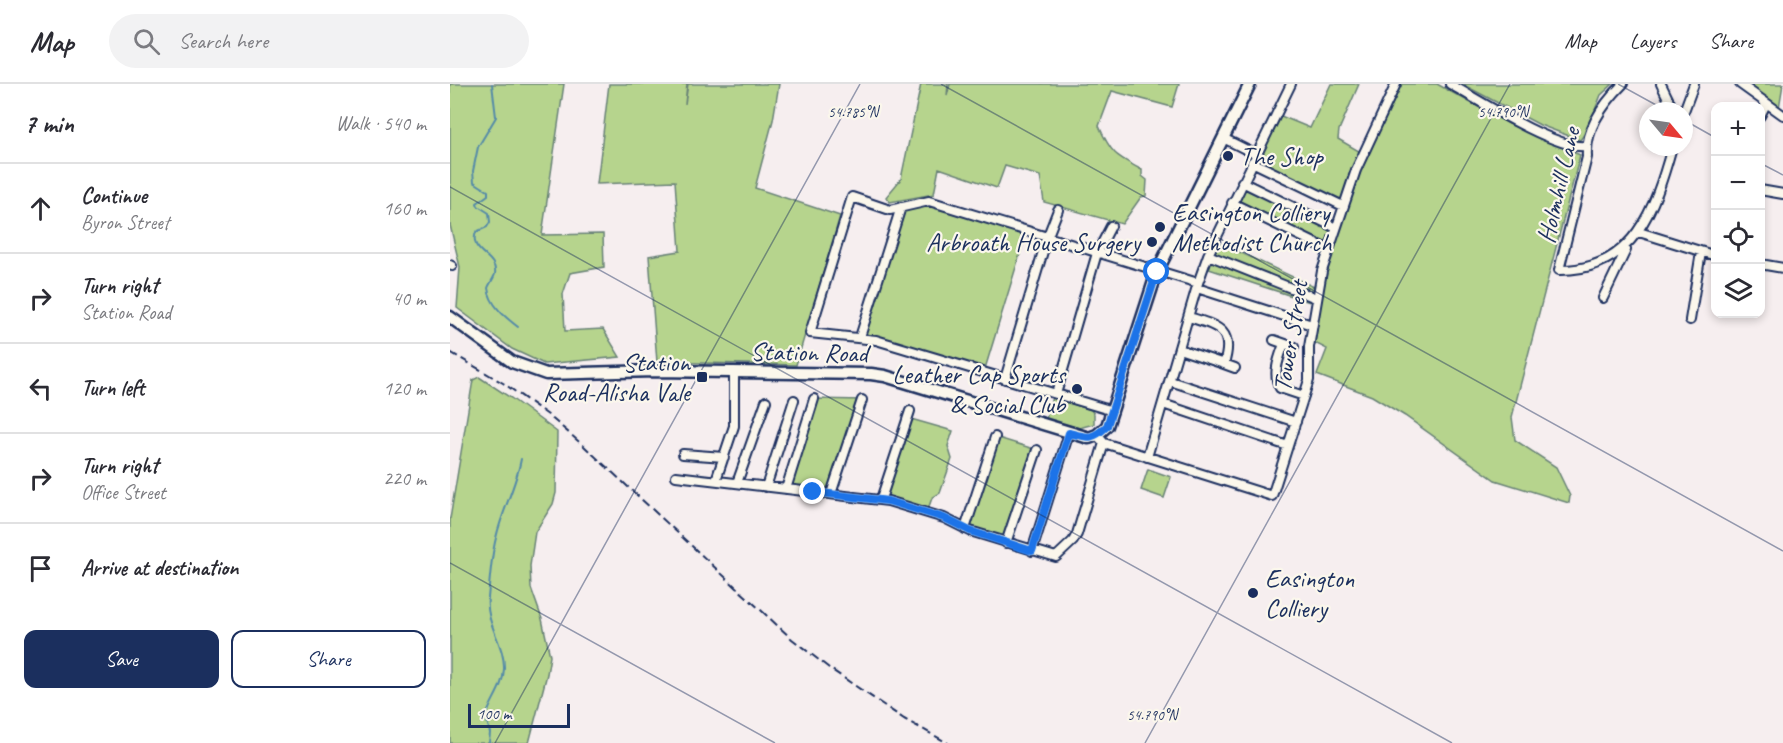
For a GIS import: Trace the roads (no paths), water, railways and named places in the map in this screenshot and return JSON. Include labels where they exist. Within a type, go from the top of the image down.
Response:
[{"type":"main road","points":[[1101,439],[1113,411],[1157,272],[1250,84]]},
{"type":"main road","name":"Station Road","points":[[450,317],[512,362],[546,374],[654,371],[885,376],[1069,433],[1101,439]]},
{"type":"street","points":[[676,476],[766,488],[881,499],[944,518],[965,529],[1006,543],[1056,557],[1074,541],[1101,439],[1147,457],[1197,285],[1208,255],[1291,84]]},
{"type":"street","name":"Tower Street","points":[[1147,457],[1272,496],[1309,380],[1309,347],[1316,298],[1329,250],[1356,170],[1396,84]]},
{"type":"street","points":[[1450,84],[1537,131],[1578,147],[1586,146]]},
{"type":"street","name":"Holmhill Lane","points":[[1623,84],[1604,103],[1595,119],[1586,146],[1587,157],[1559,270],[1577,270],[1593,266],[1614,257],[1628,245]]},
{"type":"street","points":[[1660,84],[1669,102]]},
{"type":"street","points":[[1687,102],[1694,84]]},
{"type":"street","points":[[1740,84],[1783,115]]},
{"type":"street","points":[[1223,138],[1254,158],[1343,206]]},
{"type":"street","points":[[1603,298],[1628,245],[1639,232],[1651,208],[1670,156]]},
{"type":"street","points":[[1242,182],[1336,228]]},
{"type":"street","points":[[1765,191],[1783,194]]},
{"type":"street","points":[[1113,411],[882,342],[860,337],[810,333],[852,197],[890,210],[929,201],[1157,272],[1312,325]]},
{"type":"street","points":[[1232,203],[1329,250]]},
{"type":"street","points":[[860,337],[901,207]]},
{"type":"street","points":[[1005,379],[1047,238],[1058,210]]},
{"type":"street","points":[[1056,394],[1097,253],[1111,226]]},
{"type":"street","points":[[1639,232],[1711,255]]},
{"type":"street","points":[[1690,320],[1701,252]]},
{"type":"street","points":[[1208,255],[1316,298]]},
{"type":"street","points":[[1765,265],[1783,268]]},
{"type":"street","points":[[1189,317],[1214,325],[1226,336],[1228,347],[1224,364]]},
{"type":"street","points":[[1274,340],[1294,347]]},
{"type":"street","points":[[1284,344],[1277,363],[1276,382],[1280,388],[1304,396]]},
{"type":"street","points":[[1179,349],[1235,368]]},
{"type":"street","points":[[716,480],[734,426],[734,372]]},
{"type":"street","points":[[1170,381],[1296,422]]},
{"type":"street","points":[[786,489],[814,399]]},
{"type":"street","points":[[766,488],[794,400]]},
{"type":"street","points":[[831,494],[862,400]]},
{"type":"street","points":[[737,483],[766,401]]},
{"type":"street","points":[[1163,404],[1288,446]]},
{"type":"street","points":[[881,499],[910,411]]},
{"type":"street","points":[[1032,551],[1069,433]]},
{"type":"street","points":[[965,529],[995,437]]},
{"type":"street","points":[[1006,543],[1037,450]]},
{"type":"street","points":[[683,454],[724,457]]},
{"type":"waterway","points":[[492,84],[496,117],[478,147],[473,171],[474,182],[488,191],[488,195],[477,203],[489,213],[490,222],[487,227],[476,232],[475,239],[479,250],[495,268],[495,274],[488,288],[489,294],[503,315],[518,327]]},
{"type":"waterway","points":[[489,743],[490,733],[486,717],[504,669],[502,651],[489,617],[491,568],[494,545],[521,459]]},
{"type":"railway","points":[[450,352],[503,383],[548,415],[792,639],[829,668],[904,719],[948,743]]},
{"type":"place","name":"The Shop","points":[[1228,156]]},
{"type":"place","name":"Easington Colliery Methodist Church","points":[[1160,227]]},
{"type":"place","name":"Arbroath House Surgery","points":[[1152,242]]},
{"type":"place","name":"Station Road-Alisha Vale","points":[[702,377]]},
{"type":"place","name":"Leather Cap Sports & Social Club","points":[[1077,389]]},
{"type":"place","name":"Easington Colliery","points":[[1253,593]]}]
